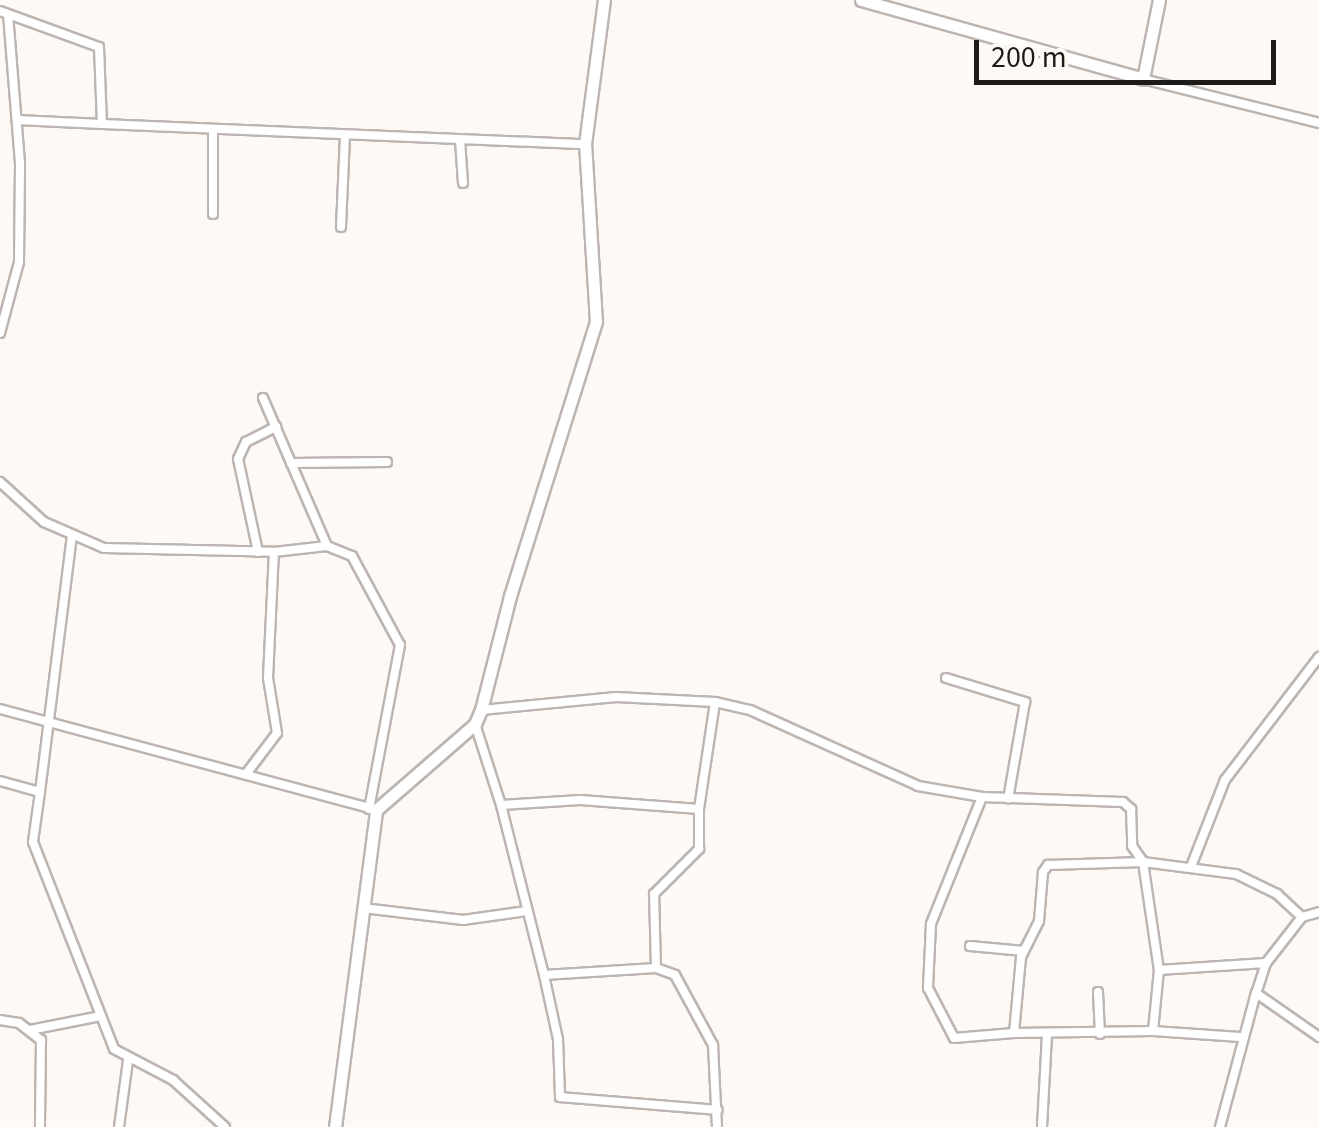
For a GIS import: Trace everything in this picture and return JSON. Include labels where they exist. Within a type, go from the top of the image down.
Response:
[{"type":"street","points":[[372,810],[475,724],[596,322],[596,238],[584,144],[604,0]]},
{"type":"street","points":[[861,0],[1143,79],[1319,123]]},
{"type":"street","points":[[1143,79],[1160,0]]},
{"type":"street","points":[[0,333],[19,262],[17,120],[4,12],[99,47],[102,124]]},
{"type":"street","points":[[17,120],[584,144]]},
{"type":"street","points":[[213,214],[214,129]]},
{"type":"street","points":[[341,227],[345,135]]},
{"type":"street","points":[[460,140],[463,183]]},
{"type":"street","points":[[263,398],[328,546]]},
{"type":"street","points":[[258,552],[238,458],[246,442],[276,428]]},
{"type":"street","points":[[291,462],[387,462]]},
{"type":"street","points":[[0,482],[32,514],[72,536],[120,550],[274,552],[328,546],[352,556],[400,645],[372,810],[335,1127]]},
{"type":"street","points":[[72,536],[33,842],[114,1049],[128,1060],[173,1080],[225,1127]]},
{"type":"street","points":[[246,774],[277,733],[268,626],[274,552]]},
{"type":"street","points":[[1192,864],[1225,780],[1319,657]]},
{"type":"street","points":[[946,678],[1025,702],[1008,799]]},
{"type":"street","points":[[481,710],[616,697],[715,702],[750,710],[900,780],[982,798],[1123,802],[1131,809],[1132,846],[1143,862],[1158,970],[1153,1031]]},
{"type":"street","points":[[656,968],[654,894],[699,849],[699,809],[715,702]]},
{"type":"street","points":[[0,709],[372,810]]},
{"type":"street","points":[[475,724],[501,805],[544,974],[558,1039],[560,1097],[716,1110]]},
{"type":"street","points":[[0,782],[40,792]]},
{"type":"street","points":[[982,798],[931,924],[928,988],[954,1038],[1153,1031],[1240,1037]]},
{"type":"street","points":[[501,805],[580,800],[699,809]]},
{"type":"street","points":[[1014,1034],[1024,951],[1039,921],[1045,867],[1192,864],[1259,884],[1302,916]]},
{"type":"street","points":[[363,908],[463,920],[526,911]]},
{"type":"street","points":[[1220,1127],[1240,1037],[1266,963],[1302,916],[1319,912]]},
{"type":"street","points":[[970,946],[1024,951]]},
{"type":"street","points":[[1158,970],[1266,963]]},
{"type":"street","points":[[544,974],[656,968],[675,975],[706,1025],[716,1057],[717,1127]]},
{"type":"street","points":[[1098,992],[1100,1034]]},
{"type":"street","points":[[1256,993],[1319,1037]]},
{"type":"street","points":[[0,1020],[30,1030],[101,1016]]},
{"type":"street","points":[[30,1030],[42,1053],[40,1127]]},
{"type":"street","points":[[1042,1127],[1046,1036]]},
{"type":"street","points":[[118,1127],[128,1060]]},
{"type":"street","points":[[1222,1116],[1232,1127]]}]
